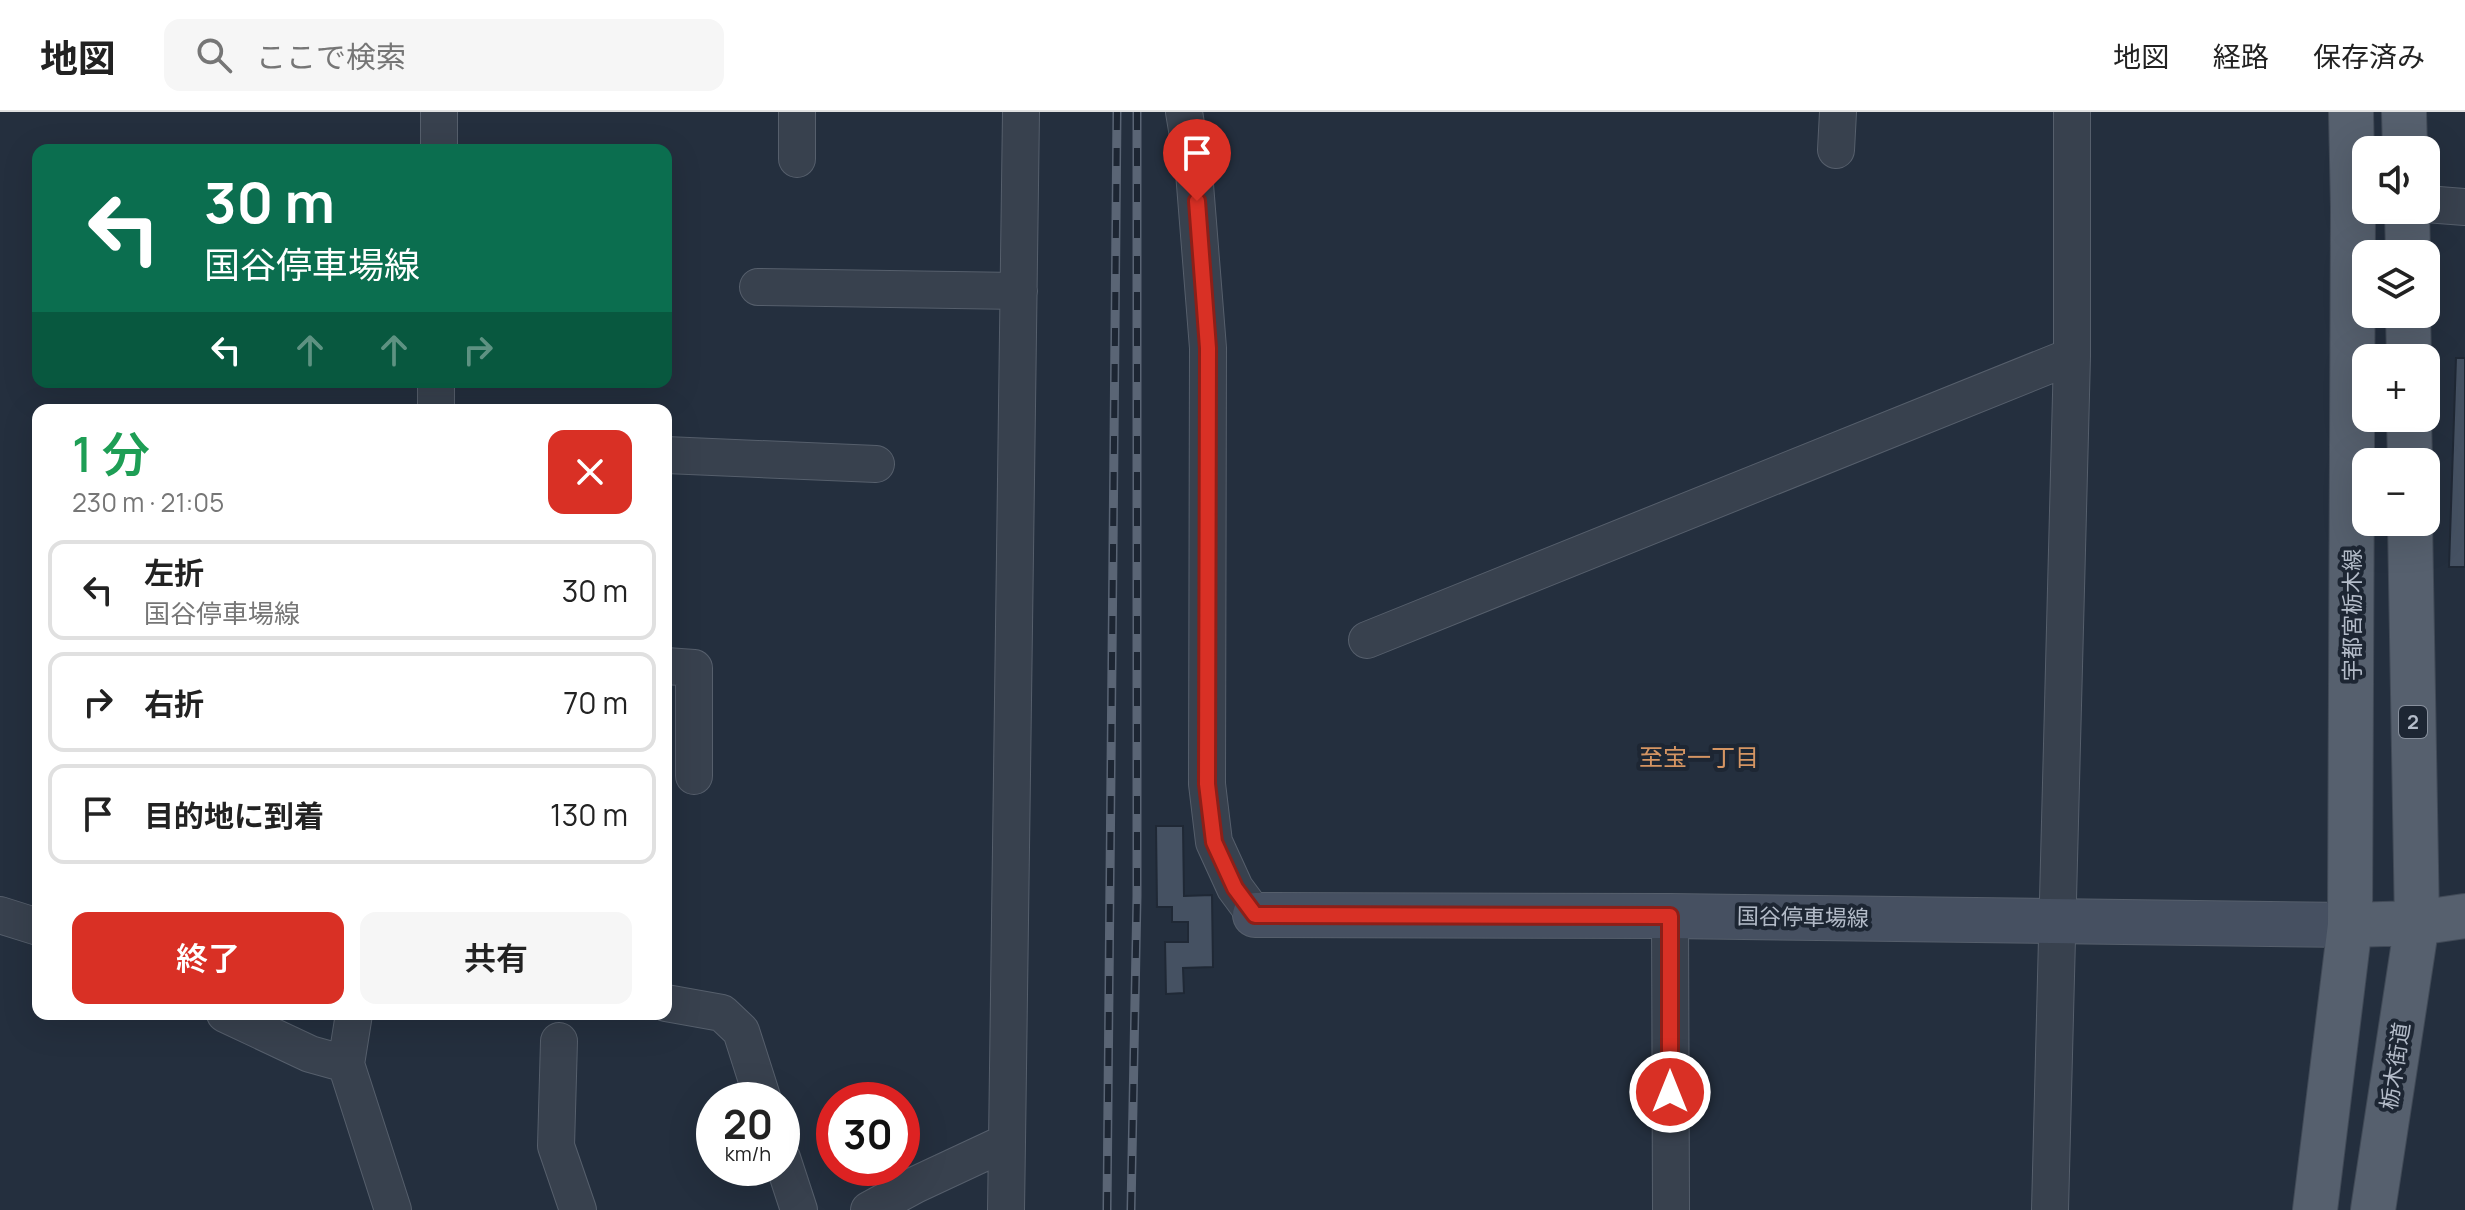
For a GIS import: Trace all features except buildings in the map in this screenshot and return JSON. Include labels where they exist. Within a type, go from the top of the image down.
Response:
[{"type":"main road","name":"宇都宮栃木線","points":[[2351,112],[2353,136]]},
{"type":"main road","points":[[2404,112],[2405,136]]},
{"type":"main road","name":"宇都宮栃木線","points":[[2350,925],[2360,224]]},
{"type":"main road","name":"2","points":[[2410,536],[2417,923]]},
{"type":"main road","name":"国谷停車場線","points":[[1255,915],[1670,916],[2350,925]]},
{"type":"main road","points":[[2315,1210],[2350,925],[2417,923],[2465,916]]},
{"type":"main road","name":"栃木街道","points":[[2373,1210],[2417,923]]},
{"type":"street","points":[[439,112],[439,144]]},
{"type":"street","points":[[797,112],[797,159]]},
{"type":"street","points":[[1006,1210],[1021,112]]},
{"type":"street","points":[[1184,112],[1194,172],[1208,348],[1207,784],[1214,842],[1235,888],[1255,915]]},
{"type":"street","points":[[1836,150],[1838,112]]},
{"type":"street","points":[[2050,1210],[2072,356],[2072,112]]},
{"type":"street","points":[[2440,205],[2465,207]]},
{"type":"street","points":[[758,287],[1019,291]]},
{"type":"street","points":[[1367,640],[2072,356]]},
{"type":"street","points":[[672,455],[876,464]]},
{"type":"street","points":[[672,666],[694,668],[694,776]]},
{"type":"street","points":[[0,915],[32,925]]},
{"type":"street","points":[[1670,916],[1671,1210]]},
{"type":"street","points":[[672,1004],[722,1013],[741,1031],[757,1082]]},
{"type":"street","points":[[238,1020],[310,1054],[346,1064]]},
{"type":"street","points":[[353,1020],[346,1064],[393,1210]]},
{"type":"street","points":[[559,1041],[556,1146],[578,1210]]},
{"type":"street","points":[[869,1210],[1007,1142]]},
{"type":"street","points":[[791,1186],[799,1210]]},
{"type":"railway","points":[[1107,1210],[1117,112]]},
{"type":"railway","points":[[1131,1210],[1137,896],[1137,112]]},
{"type":"district","name":"至宝一丁目","points":[[1699,758]]},
{"type":"route","points":[[1197,201],[1208,348],[1207,784],[1214,842],[1235,888],[1255,915],[1670,916],[1670,1092]]}]
